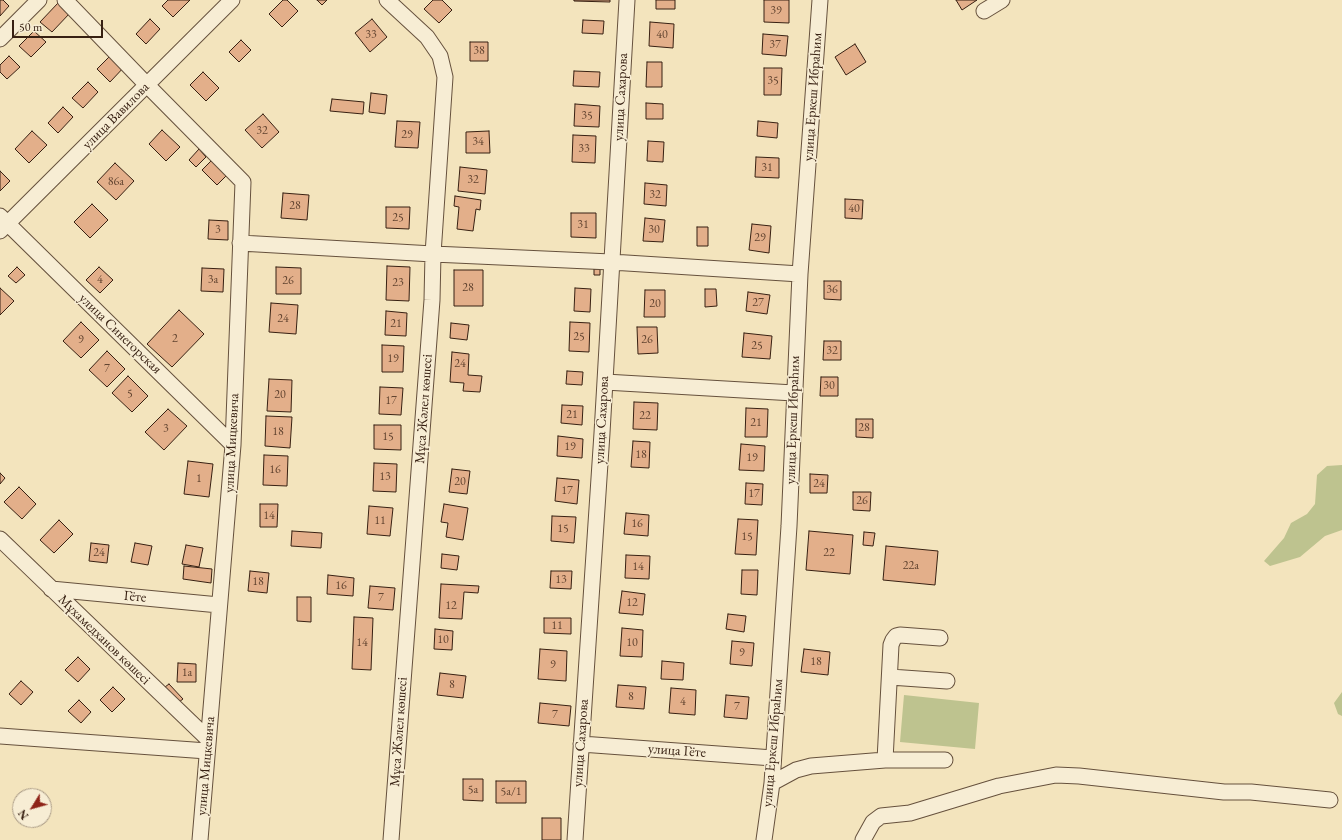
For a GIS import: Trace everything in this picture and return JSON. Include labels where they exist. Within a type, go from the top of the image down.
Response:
[{"type":"street","points":[[0,39],[39,0]]},
{"type":"street","name":"улица Мицкевича","points":[[65,0],[243,182],[233,445],[200,840]]},
{"type":"street","name":"улица Вавилова","points":[[3,224],[147,85],[232,0]]},
{"type":"street","name":"Мұса Жәлел көшесі","points":[[387,0],[427,37],[440,56],[445,77],[433,254],[432,300],[391,840]]},
{"type":"street","name":"улица Сахарова","points":[[575,840],[627,0]]},
{"type":"street","name":"улица Еркеш Ибраһим","points":[[764,840],[772,782],[789,526],[800,274],[820,0]]},
{"type":"street","points":[[984,11],[1002,0]]},
{"type":"street","name":"улица Синегорская","points":[[3,224],[233,445]]},
{"type":"street","points":[[240,243],[611,262],[800,274]]},
{"type":"street","points":[[604,382],[794,393]]},
{"type":"street","name":"Мұхамедханов көшесі","points":[[0,539],[208,745]]},
{"type":"street","name":"Гёте","points":[[51,589],[220,605]]},
{"type":"street","points":[[885,760],[891,645],[896,636],[900,635],[940,638]]},
{"type":"street","points":[[890,677],[947,681]]},
{"type":"street","points":[[0,736],[208,745]]},
{"type":"street","name":"улица Гёте","points":[[581,744],[773,758]]},
{"type":"street","points":[[772,782],[796,770],[811,766],[885,760],[945,760]]},
{"type":"street","points":[[863,840],[873,822],[881,816],[910,813],[999,786],[1056,775],[1079,776],[1224,792],[1251,792],[1330,800]]},
{"type":"green space","points":[[1342,465],[1342,530],[1325,536],[1300,557],[1270,566],[1264,561],[1284,538],[1291,523],[1307,514],[1315,504],[1317,475],[1327,466]]},
{"type":"green space","points":[[1342,692],[1342,716],[1338,714],[1334,703]]},
{"type":"green space","points":[[904,695],[979,703],[975,749],[900,742]]},
{"type":"building","points":[[0,0],[3,0],[9,6],[0,16]]},
{"type":"building","points":[[168,0],[190,0],[173,17],[162,6]]},
{"type":"building","points":[[283,0],[287,0],[298,11],[282,27],[269,14]]},
{"type":"building","points":[[317,0],[327,0],[322,5]]},
{"type":"building","points":[[433,0],[442,0],[452,10],[439,23],[424,9]]},
{"type":"building","points":[[610,0],[610,2],[574,1]]},
{"type":"building","points":[[656,0],[675,0],[675,9],[656,9]]},
{"type":"building","points":[[764,0],[789,0],[789,23],[764,22]]},
{"type":"building","points":[[956,0],[977,0],[962,10]]},
{"type":"building","points":[[59,2],[70,13],[52,32],[40,22]]},
{"type":"building","points":[[150,19],[160,29],[146,44],[136,34]]},
{"type":"building","points":[[372,19],[387,37],[370,52],[355,33]]},
{"type":"building","points":[[583,20],[604,21],[603,34],[582,33]]},
{"type":"building","points":[[650,22],[674,24],[673,48],[649,46]]},
{"type":"building","points":[[34,31],[46,42],[31,57],[19,46]]},
{"type":"building","points":[[763,34],[788,36],[786,56],[762,54]]},
{"type":"building","points":[[241,40],[251,50],[239,62],[229,52]]},
{"type":"building","points":[[470,42],[488,42],[488,61],[470,61]]},
{"type":"building","points":[[855,44],[866,62],[846,75],[835,57]]},
{"type":"building","points":[[113,53],[126,65],[110,82],[97,69]]},
{"type":"building","points":[[9,56],[20,67],[7,79],[0,72],[0,65]]},
{"type":"building","points":[[647,62],[662,62],[662,87],[646,87]]},
{"type":"building","points":[[764,68],[782,68],[781,95],[764,95]]},
{"type":"building","points":[[574,71],[600,72],[599,87],[573,86]]},
{"type":"building","points":[[203,72],[219,88],[206,101],[190,85]]},
{"type":"building","points":[[88,82],[98,92],[83,108],[72,98]]},
{"type":"building","points":[[371,93],[387,95],[385,114],[369,112]]},
{"type":"building","points":[[332,99],[364,102],[363,114],[330,111]]},
{"type":"building","points":[[646,103],[663,104],[663,119],[646,119]]},
{"type":"building","points":[[575,104],[600,106],[599,127],[574,126]]},
{"type":"building","points":[[63,107],[73,117],[58,133],[48,123]]},
{"type":"building","points":[[263,114],[279,132],[262,148],[245,130]]},
{"type":"building","points":[[397,121],[420,122],[418,148],[395,147]]},
{"type":"building","points":[[758,121],[778,123],[777,138],[757,136]]},
{"type":"building","points":[[162,130],[180,147],[166,161],[149,144]]},
{"type":"building","points":[[32,131],[47,145],[29,163],[15,149]]},
{"type":"building","points":[[489,131],[490,153],[466,153],[466,132]]},
{"type":"building","points":[[573,135],[596,136],[595,163],[572,162]]},
{"type":"building","points":[[648,141],[664,142],[663,162],[647,161]]},
{"type":"building","points":[[199,149],[206,157],[196,167],[189,160]]},
{"type":"building","points":[[756,157],[779,158],[779,178],[755,177]]},
{"type":"building","points":[[211,161],[226,176],[217,185],[202,170]]},
{"type":"building","points":[[115,163],[134,181],[116,200],[97,182]]},
{"type":"building","points":[[460,167],[487,170],[485,194],[458,191]]},
{"type":"building","points":[[0,171],[10,181],[0,191]]},
{"type":"building","points":[[645,183],[667,185],[666,206],[644,204]]},
{"type":"building","points":[[283,193],[309,195],[307,220],[281,218]]},
{"type":"building","points":[[455,196],[481,200],[480,210],[476,209],[473,231],[457,229],[459,207],[454,206]]},
{"type":"building","points":[[845,199],[863,200],[862,219],[845,218]]},
{"type":"building","points":[[92,204],[108,220],[90,238],[74,222]]},
{"type":"building","points":[[386,207],[410,207],[409,229],[386,228]]},
{"type":"building","points":[[571,213],[596,213],[596,238],[571,237]]},
{"type":"building","points":[[645,218],[665,220],[663,242],[643,241]]},
{"type":"building","points":[[209,220],[228,221],[228,240],[208,239]]},
{"type":"building","points":[[752,224],[771,226],[769,253],[749,250]]},
{"type":"building","points":[[697,227],[708,227],[708,246],[697,246]]},
{"type":"building","points":[[387,266],[410,267],[409,301],[386,300]]},
{"type":"building","points":[[17,267],[25,275],[16,283],[8,276]]},
{"type":"building","points":[[99,267],[113,280],[100,293],[86,280]]},
{"type":"building","points":[[276,267],[301,268],[301,294],[276,294]]},
{"type":"building","points":[[202,268],[224,269],[223,292],[201,291]]},
{"type":"building","points":[[594,269],[600,269],[600,275],[594,275]]},
{"type":"building","points":[[454,270],[483,270],[483,306],[454,306]]},
{"type":"building","points":[[824,281],[841,281],[841,300],[824,299]]},
{"type":"building","points":[[0,288],[14,301],[0,315]]},
{"type":"building","points":[[575,288],[591,289],[590,312],[574,311]]},
{"type":"building","points":[[705,289],[716,289],[717,306],[705,307]]},
{"type":"building","points":[[645,290],[665,290],[665,317],[644,317]]},
{"type":"building","points":[[748,292],[770,295],[767,314],[746,311]]},
{"type":"building","points":[[271,303],[298,305],[296,334],[269,332]]},
{"type":"building","points":[[179,310],[204,334],[172,367],[147,344]]},
{"type":"building","points":[[386,311],[407,313],[406,336],[385,335]]},
{"type":"building","points":[[81,322],[99,340],[81,358],[63,341]]},
{"type":"building","points":[[570,322],[590,323],[589,352],[569,351]]},
{"type":"building","points":[[451,323],[469,325],[467,340],[450,338]]},
{"type":"building","points":[[637,327],[657,327],[658,353],[638,354]]},
{"type":"building","points":[[744,333],[772,336],[770,359],[742,357]]},
{"type":"building","points":[[824,341],[841,341],[841,360],[823,360]]},
{"type":"building","points":[[382,345],[404,346],[403,372],[382,372]]},
{"type":"building","points":[[107,351],[125,369],[107,387],[89,370]]},
{"type":"building","points":[[452,352],[469,354],[468,375],[482,376],[480,392],[463,391],[464,383],[450,382]]},
{"type":"building","points":[[567,371],[583,372],[582,385],[566,384]]},
{"type":"building","points":[[128,376],[148,396],[132,412],[112,393]]},
{"type":"building","points":[[821,377],[838,377],[838,396],[820,396]]},
{"type":"building","points":[[269,379],[292,380],[291,412],[267,411]]},
{"type":"building","points":[[380,387],[403,388],[401,415],[379,414]]},
{"type":"building","points":[[634,402],[658,403],[657,430],[633,429]]},
{"type":"building","points":[[562,405],[583,406],[582,425],[561,423]]},
{"type":"building","points":[[746,408],[768,409],[767,437],[745,437]]},
{"type":"building","points":[[168,409],[187,426],[164,450],[145,432]]},
{"type":"building","points":[[266,416],[292,417],[290,448],[265,446]]},
{"type":"building","points":[[856,419],[873,419],[873,438],[856,437]]},
{"type":"building","points":[[374,425],[401,425],[401,450],[374,449]]},
{"type":"building","points":[[558,436],[583,439],[582,458],[557,456]]},
{"type":"building","points":[[633,441],[650,442],[649,468],[631,467]]},
{"type":"building","points":[[741,444],[765,446],[764,471],[739,470]]},
{"type":"building","points":[[264,455],[288,456],[287,486],[263,485]]},
{"type":"building","points":[[188,461],[213,464],[209,497],[184,494]]},
{"type":"building","points":[[374,463],[397,464],[396,492],[373,491]]},
{"type":"building","points":[[452,469],[470,471],[467,494],[449,492]]},
{"type":"building","points":[[0,473],[5,478],[0,484]]},
{"type":"building","points":[[810,474],[828,475],[827,493],[810,493]]},
{"type":"building","points":[[557,478],[579,480],[577,504],[555,501]]},
{"type":"building","points":[[746,483],[763,484],[762,505],[745,504]]},
{"type":"building","points":[[19,487],[36,504],[22,519],[4,502]]},
{"type":"building","points":[[853,492],[871,492],[870,511],[853,510]]},
{"type":"building","points":[[260,504],[278,504],[277,527],[260,527]]},
{"type":"building","points":[[444,504],[468,508],[463,540],[446,537],[448,523],[441,522]]},
{"type":"building","points":[[369,506],[393,508],[390,536],[367,534]]},
{"type":"building","points":[[626,513],[649,515],[648,536],[624,534]]},
{"type":"building","points":[[552,516],[576,517],[574,543],[551,541]]},
{"type":"building","points":[[738,519],[758,520],[756,555],[735,554]]},
{"type":"building","points":[[59,520],[73,534],[54,553],[40,540]]},
{"type":"building","points":[[292,531],[322,533],[321,548],[291,546]]},
{"type":"building","points":[[809,531],[853,535],[850,574],[806,570]]},
{"type":"building","points":[[864,532],[875,533],[873,546],[863,545]]},
{"type":"building","points":[[91,543],[109,545],[107,563],[89,561]]},
{"type":"building","points":[[135,543],[152,546],[148,565],[131,562]]},
{"type":"building","points":[[186,545],[203,548],[199,567],[182,564]]},
{"type":"building","points":[[886,546],[938,551],[935,585],[883,580]]},
{"type":"building","points":[[442,554],[459,556],[457,570],[441,568]]},
{"type":"building","points":[[626,555],[650,556],[649,579],[625,578]]},
{"type":"building","points":[[184,566],[212,569],[211,583],[183,579]]},
{"type":"building","points":[[742,570],[758,570],[757,595],[741,594]]},
{"type":"building","points":[[250,571],[269,573],[267,593],[248,591]]},
{"type":"building","points":[[551,571],[572,571],[571,589],[550,588]]},
{"type":"building","points":[[328,575],[354,578],[353,596],[327,594]]},
{"type":"building","points":[[441,584],[479,586],[478,593],[464,592],[462,619],[439,618]]},
{"type":"building","points":[[370,586],[395,588],[393,610],[368,608]]},
{"type":"building","points":[[622,591],[645,594],[643,615],[619,613]]},
{"type":"building","points":[[297,597],[311,597],[311,622],[297,621]]},
{"type":"building","points":[[728,614],[746,616],[744,632],[726,629]]},
{"type":"building","points":[[354,617],[373,618],[371,670],[352,669]]},
{"type":"building","points":[[544,618],[571,618],[571,634],[544,633]]},
{"type":"building","points":[[622,628],[643,630],[642,657],[620,656]]},
{"type":"building","points":[[435,629],[453,631],[452,650],[434,649]]},
{"type":"building","points":[[732,641],[754,643],[752,666],[730,664]]},
{"type":"building","points":[[540,649],[567,651],[566,681],[538,679]]},
{"type":"building","points":[[804,649],[830,652],[828,675],[801,672]]},
{"type":"building","points":[[78,657],[90,669],[78,682],[65,670]]},
{"type":"building","points":[[662,661],[684,663],[683,680],[661,679]]},
{"type":"building","points":[[178,663],[196,664],[196,682],[177,682]]},
{"type":"building","points":[[440,673],[466,676],[463,698],[437,695]]},
{"type":"building","points":[[21,681],[33,692],[21,705],[9,694]]},
{"type":"building","points":[[169,684],[183,699],[179,702],[165,687]]},
{"type":"building","points":[[618,685],[646,687],[644,709],[616,707]]},
{"type":"building","points":[[113,687],[125,699],[112,712],[100,700]]},
{"type":"building","points":[[671,688],[696,690],[695,715],[669,713]]},
{"type":"building","points":[[726,695],[749,697],[747,719],[724,717]]},
{"type":"building","points":[[79,700],[91,712],[81,723],[68,711]]},
{"type":"building","points":[[540,703],[571,706],[569,726],[538,723]]},
{"type":"building","points":[[463,779],[483,779],[483,801],[463,800]]},
{"type":"building","points":[[496,781],[526,781],[526,803],[496,803]]},
{"type":"building","points":[[542,818],[561,818],[561,840],[542,840]]}]
